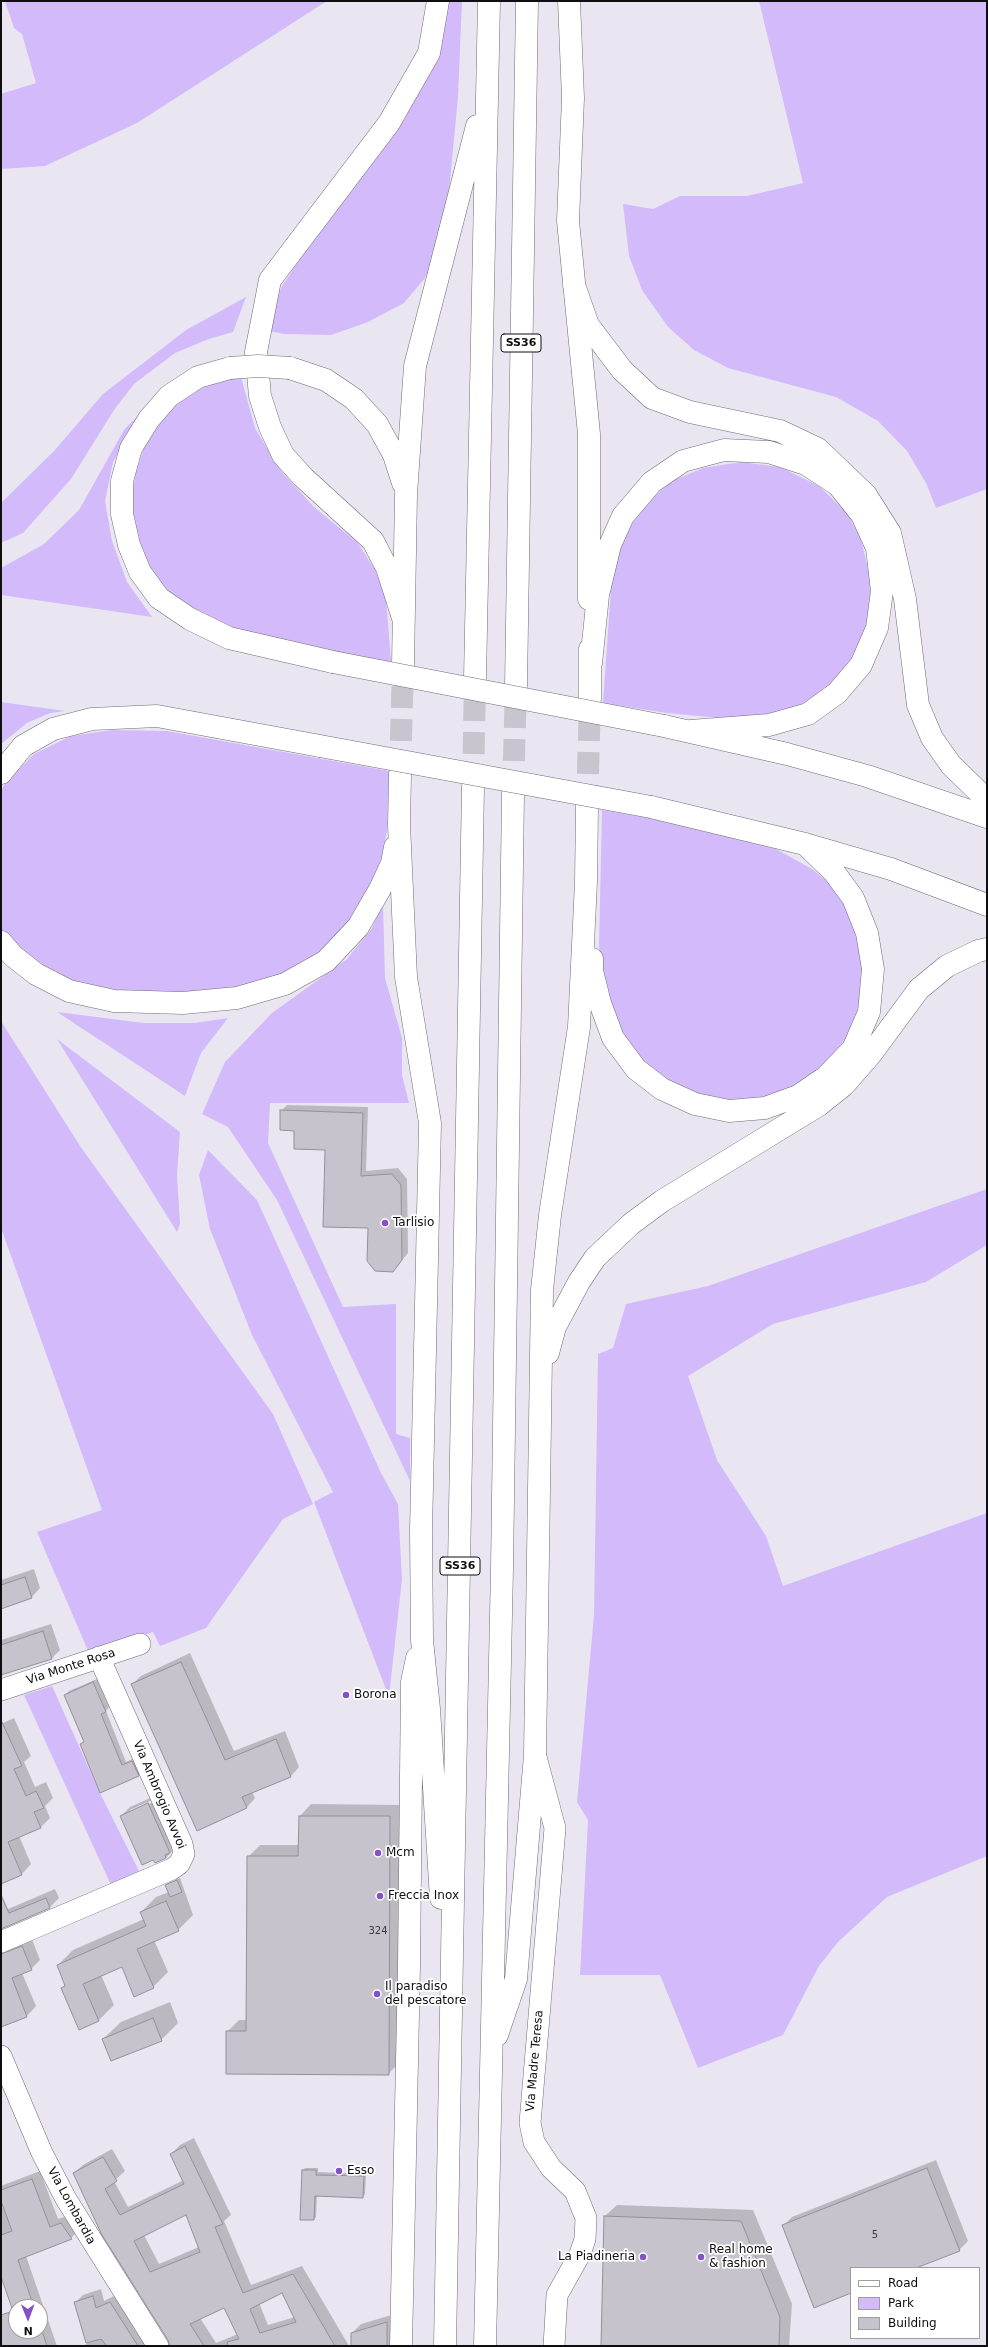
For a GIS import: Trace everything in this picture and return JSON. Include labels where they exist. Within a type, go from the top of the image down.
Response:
[{"type":"highway","points":[[403,618],[387,568],[373,541],[303,477],[283,455],[270,427],[260,396],[256,352],[270,280],[389,123],[429,53],[438,1]]},
{"type":"highway","points":[[475,678],[489,1]]},
{"type":"highway","name":"SS36","points":[[516,686],[527,1]]},
{"type":"highway","points":[[570,1],[573,98],[568,221],[589,434],[588,548],[591,663],[590,699]]},
{"type":"highway","points":[[403,665],[406,494],[415,366],[487,90]]},
{"type":"highway","points":[[574,285],[588,325],[622,370],[652,398],[690,412],[780,431],[818,449],[866,495],[890,533],[905,599],[918,705],[932,738],[951,765],[987,800]]},
{"type":"highway","points":[[406,494],[394,455],[380,430],[354,399],[326,380],[290,368],[258,366],[230,368],[198,377],[169,396],[149,419],[131,448],[122,482],[122,514],[129,545],[140,572],[159,598],[190,619],[229,638],[333,662],[691,731],[867,776],[987,817]]},
{"type":"highway","points":[[591,663],[598,595],[610,545],[624,516],[652,482],[683,461],[724,450],[769,452],[806,464],[838,485],[862,515],[877,548],[882,591],[877,628],[861,665],[837,693],[808,714],[769,725],[691,731]]},
{"type":"highway","points":[[1,773],[24,746],[53,729],[92,719],[157,716],[651,807],[805,844],[891,869],[987,906]]},
{"type":"highway","points":[[400,774],[399,825],[406,977],[430,1123],[421,1531],[422,1640],[433,1770],[436,1845],[451,2007]]},
{"type":"highway","name":"SS36","points":[[445,2346],[460,1566],[472,787]]},
{"type":"highway","points":[[485,2346],[492,2052],[491,2000],[502,1561],[513,794]]},
{"type":"highway","points":[[492,2052],[516,1979],[535,1754],[542,1290],[548,1230],[579,1027],[586,882],[587,807]]},
{"type":"highway","points":[[1,942],[12,956],[36,974],[69,991],[114,1000],[183,1003],[237,998],[286,984],[326,961],[358,927],[380,889],[392,862],[399,825]]},
{"type":"highway","points":[[586,882],[592,971],[600,1003],[613,1038],[636,1069],[662,1089],[695,1104],[729,1111],[765,1108],[798,1096],[826,1077],[853,1049],[869,1012],[873,969],[867,933],[853,898],[834,872],[805,844]]},
{"type":"highway","points":[[540,1379],[555,1327],[579,1282],[595,1258],[631,1224],[662,1201],[824,1101],[844,1085],[920,989],[946,966],[978,951],[987,950]]},
{"type":"highway","points":[[401,2346],[410,1966],[412,1682],[422,1640]]},
{"type":"highway","points":[[438,2346],[447,2222]]},
{"type":"street","name":"Via Monte Rosa","points":[[1,1690],[140,1644]]},
{"type":"street","name":"Via Ambrogio Avvoi","points":[[1,1942],[172,1869],[179,1864],[184,1854],[182,1844],[99,1657]]},
{"type":"street","name":"Via Madre Teresa","points":[[535,1754],[555,1828],[531,2093],[530,2123],[534,2142],[550,2168],[575,2191],[586,2218],[585,2239],[580,2254],[557,2295],[554,2346]]},
{"type":"street","name":"Via Lombardia","points":[[1,2056],[42,2153],[66,2199],[158,2346]]},
{"type":"green space","points":[[5,1],[327,1],[137,123],[45,166],[1,169],[1,94],[36,83],[22,34],[14,28]]},
{"type":"green space","points":[[447,1],[462,1],[458,97],[449,191],[436,254],[425,278],[404,303],[368,322],[331,335],[285,334],[268,331],[273,305],[282,286],[312,241]]},
{"type":"green space","points":[[759,1],[987,1],[987,489],[936,508],[926,483],[907,451],[878,421],[836,397],[728,368],[694,350],[668,327],[642,290],[629,256],[623,204],[653,209],[680,196],[747,196],[803,183]]},
{"type":"green space","points":[[246,297],[233,332],[209,339],[175,353],[134,384],[114,410],[71,479],[23,533],[1,543],[1,503],[54,451],[103,394],[186,330]]},
{"type":"green space","points":[[241,377],[255,428],[281,471],[314,507],[358,543],[375,570],[386,599],[391,662],[330,652],[328,656],[201,619],[157,584],[135,542],[130,507],[136,472],[147,439],[166,413],[194,391],[227,379]]},
{"type":"green space","points":[[148,405],[113,462],[105,501],[112,541],[127,582],[152,617],[1,595],[1,568],[44,544],[79,510],[124,430]]},
{"type":"green space","points":[[741,462],[780,467],[819,486],[847,513],[861,539],[871,582],[869,617],[857,652],[839,677],[809,702],[780,714],[754,718],[719,718],[667,713],[603,703],[612,574],[621,546],[632,524],[650,500],[672,481],[703,468]]},
{"type":"green space","points":[[1,702],[65,711],[50,713],[27,723],[1,744]]},
{"type":"green space","points":[[112,730],[167,731],[389,771],[387,831],[382,857],[366,895],[345,927],[317,954],[281,974],[240,989],[183,993],[112,991],[71,985],[34,967],[5,937],[1,930],[1,791],[5,783],[34,754],[71,736]]},
{"type":"green space","points":[[602,810],[660,820],[776,849],[812,869],[828,882],[847,905],[864,961],[859,1004],[855,1019],[848,1036],[822,1067],[794,1087],[759,1099],[718,1101],[683,1091],[628,1049],[602,985],[599,946]]},
{"type":"green space","points":[[383,903],[385,978],[402,1038],[402,1075],[409,1103],[270,1103],[268,1143],[343,1307],[396,1304],[396,1434],[410,1438],[410,1481],[277,1200],[228,1127],[202,1114],[225,1062],[272,1013],[347,959],[372,928]]},
{"type":"green space","points":[[57,1012],[144,1023],[195,1023],[228,1018],[201,1053],[185,1096]]},
{"type":"green space","points":[[1,1021],[80,1146],[273,1414],[313,1504],[283,1519],[206,1628],[160,1646],[153,1632],[89,1653],[37,1532],[102,1510],[1,1228]]},
{"type":"green space","points":[[57,1039],[180,1132],[177,1175],[180,1224],[177,1232]]},
{"type":"green space","points":[[208,1150],[257,1200],[381,1473],[398,1504],[402,1579],[389,1697],[314,1502],[333,1492],[252,1335],[210,1229],[199,1175]]},
{"type":"green space","points":[[987,1189],[987,1245],[926,1282],[773,1324],[688,1376],[717,1460],[766,1536],[783,1586],[987,1513],[987,1856],[887,1897],[838,1942],[819,1966],[783,2035],[698,2068],[660,1975],[580,1975],[588,1820],[577,1802],[594,1615],[598,1354],[613,1348],[626,1304],[708,1286]]},
{"type":"green space","points":[[52,1686],[100,1793],[140,1873],[111,1885],[24,1695]]},
{"type":"building","points":[[280,1110],[363,1113],[361,1176],[392,1174],[401,1185],[402,1260],[393,1272],[375,1271],[367,1261],[368,1228],[323,1227],[325,1150],[294,1149],[294,1131],[280,1130]]},
{"type":"building","points":[[25,1577],[32,1598],[1,1609],[1,1585]]},
{"type":"building","points":[[43,1631],[52,1659],[1,1675],[1,1645]]},
{"type":"building","points":[[181,1662],[225,1760],[276,1739],[291,1777],[242,1797],[247,1808],[197,1831],[131,1684]]},
{"type":"building","points":[[93,1682],[106,1712],[101,1714],[122,1765],[132,1761],[139,1776],[100,1793],[80,1744],[84,1742],[64,1695]]},
{"type":"building","points":[[1,1720],[22,1766],[14,1769],[26,1796],[36,1791],[44,1808],[34,1812],[41,1828],[8,1842],[22,1875],[1,1884]]},
{"type":"building","points":[[148,1803],[170,1853],[165,1855],[166,1858],[155,1863],[153,1860],[142,1865],[120,1816]]},
{"type":"building","points":[[299,1816],[390,1816],[389,2075],[226,2074],[226,2031],[246,2031],[247,1856],[298,1856]]},
{"type":"building","points":[[177,1880],[182,1892],[170,1897],[165,1885]]},
{"type":"building","points":[[1,1896],[9,1913],[46,1898],[50,1908],[1,1929]]},
{"type":"building","points":[[166,1901],[179,1931],[137,1949],[154,1988],[134,1997],[122,1967],[83,1984],[99,2021],[79,2030],[61,1988],[65,1986],[57,1965],[146,1926],[140,1912]]},
{"type":"building","points":[[22,1946],[32,1970],[12,1978],[27,2017],[1,2027],[1,1954]]},
{"type":"building","points":[[153,2018],[162,2041],[111,2061],[102,2039]]},
{"type":"building","points":[[185,2146],[223,2224],[215,2227],[243,2293],[293,2274],[335,2346],[228,2346],[227,2342],[239,2339],[224,2308],[190,2324],[204,2346],[170,2346],[168,2340],[102,2235],[73,2173],[103,2157],[117,2181],[105,2189],[120,2215],[184,2184],[170,2154]],"holes":[[[186,2215],[200,2252],[150,2272],[134,2241]],[[282,2293],[296,2322],[260,2333],[250,2309]]]},
{"type":"building","points":[[927,2168],[960,2251],[919,2267],[850,2267],[850,2293],[814,2308],[782,2225]]},
{"type":"building","points":[[302,2170],[316,2170],[316,2175],[364,2176],[363,2198],[315,2196],[314,2220],[300,2220]]},
{"type":"building","points":[[32,2179],[50,2227],[61,2223],[72,2239],[18,2260],[31,2299],[9,2299],[1,2277],[1,2235],[12,2231],[1,2201],[1,2190]]},
{"type":"building","points":[[604,2216],[741,2221],[780,2317],[779,2346],[601,2346]]},
{"type":"building","points":[[93,2296],[96,2308],[110,2302],[138,2346],[107,2346],[101,2339],[86,2343],[74,2302]]},
{"type":"building","points":[[8,2313],[8,2339],[45,2339],[47,2346],[1,2346],[1,2315]]},
{"type":"building","points":[[387,2322],[387,2346],[351,2346],[351,2333]]},
{"type":"tunnel","points":[[400,774],[403,665]]},
{"type":"tunnel","points":[[473,787],[475,678]]},
{"type":"tunnel","points":[[513,794],[516,686]]},
{"type":"tunnel","points":[[587,807],[590,699]]},
{"type":"place","name":"Tarlisio","points":[[385,1223]]},
{"type":"place","name":"Borona","points":[[346,1695]]},
{"type":"place","name":"Mcm","points":[[378,1853]]},
{"type":"place","name":"Freccia Inox","points":[[380,1896]]},
{"type":"place","name":"Il paradiso del pescatore","points":[[377,1994]]},
{"type":"place","name":"Esso","points":[[339,2171]]},
{"type":"place","name":"La Piadineria","points":[[643,2257]]},
{"type":"place","name":"Real home & fashion","points":[[701,2257]]}]
